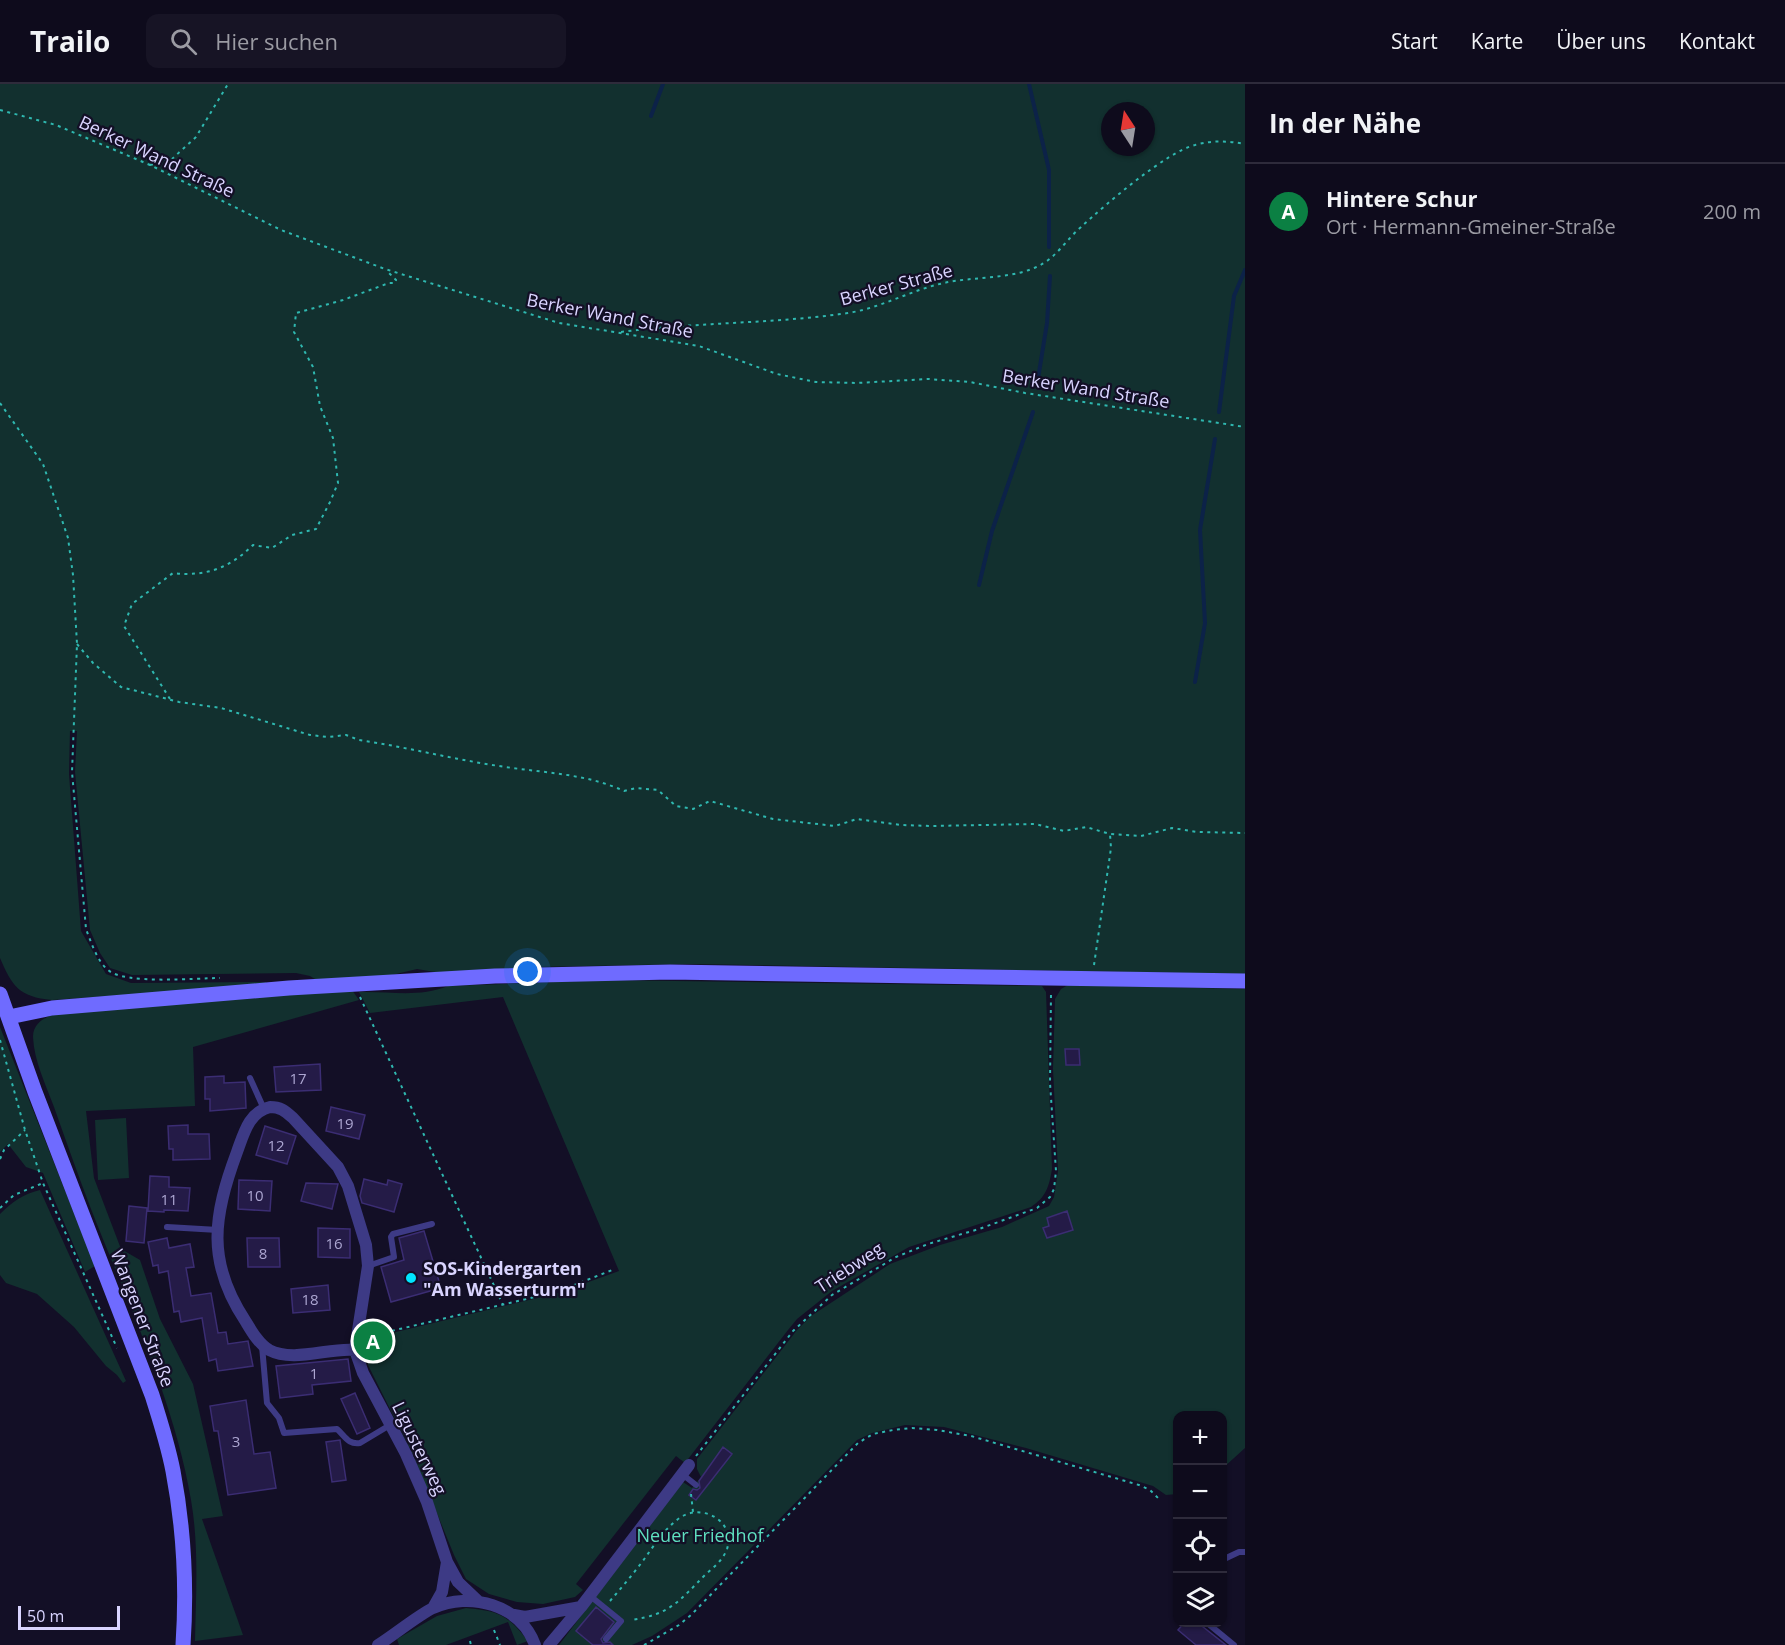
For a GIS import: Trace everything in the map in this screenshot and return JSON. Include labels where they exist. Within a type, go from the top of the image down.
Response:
[{"type":"main road","points":[[9,1017],[52,1008],[351,984],[495,976],[670,972],[1245,981]]},
{"type":"main road","name":"Wangener Straße","points":[[0,994],[35,1092],[152,1395],[166,1441],[173,1468],[185,1552],[183,1645]]},
{"type":"street","points":[[278,1107],[285,1110],[338,1167],[348,1186],[366,1245],[368,1266],[355,1350],[286,1354],[274,1352],[261,1344],[225,1285],[218,1249],[218,1213],[241,1141],[253,1117],[264,1109],[278,1107]]},
{"type":"street","name":"Ligusterweg","points":[[355,1350],[363,1373],[427,1502],[447,1562],[458,1582],[478,1601]]},
{"type":"street","points":[[549,1645],[687,1473]]},
{"type":"street","name":"Ligusterweg","points":[[433,1608],[442,1592],[447,1562]]},
{"type":"street","points":[[378,1645],[433,1608],[456,1602],[478,1601],[522,1621],[535,1645]]},
{"type":"street","points":[[513,1615],[525,1617],[581,1607]]},
{"type":"lane","points":[[250,1078],[264,1109]]},
{"type":"lane","points":[[368,1266],[394,1257],[391,1237],[393,1234],[432,1224]]},
{"type":"lane","points":[[167,1227],[218,1230]]},
{"type":"lane","points":[[261,1344],[267,1403],[279,1418],[284,1433],[337,1429],[350,1443],[354,1444],[360,1443],[390,1425]]},
{"type":"lane","points":[[687,1473],[696,1485]]},
{"type":"lane","points":[[1227,1557],[1239,1551],[1245,1552]]},
{"type":"lane","points":[[589,1595],[621,1621],[606,1639]]},
{"type":"lane","points":[[1211,1627],[1234,1645]]},
{"type":"path","points":[[150,165],[172,159],[196,137],[228,84]]},
{"type":"path","name":"Berker Wand Straße","points":[[0,110],[56,125],[150,165],[281,230],[385,269],[559,323],[699,346],[777,374],[816,382],[857,383],[928,379],[970,382],[1025,393],[1245,427]]},
{"type":"path","name":"Berker Straße","points":[[618,333],[671,325],[850,313],[943,283],[1030,270],[1044,263],[1082,226],[1170,156],[1203,143],[1221,141],[1245,144]]},
{"type":"path","points":[[171,699],[124,626],[132,604],[173,573],[192,576],[213,570],[238,560],[253,545],[273,548],[292,535],[316,529],[338,483],[333,438],[320,406],[313,367],[294,332],[296,313],[343,300],[388,283],[395,283],[396,280],[385,269]]},
{"type":"path","points":[[0,403],[43,464],[68,538],[73,575],[77,644],[72,772],[86,929],[91,943],[109,971],[132,979],[228,978]]},
{"type":"path","points":[[77,644],[93,663],[121,687],[220,708],[310,735],[346,735],[360,740],[456,759],[583,777],[624,791],[636,788],[658,790],[676,806],[693,809],[710,801],[773,819],[835,826],[857,819],[930,826],[1035,824],[1064,831],[1086,828],[1110,834],[1142,836],[1172,828],[1197,832],[1245,833]]},
{"type":"path","points":[[1092,979],[1111,848],[1110,834]]},
{"type":"path","name":"Triebweg","points":[[687,1473],[793,1331],[832,1295],[896,1257],[1037,1208],[1050,1197],[1054,1189],[1056,1172],[1050,1083],[1052,979]]},
{"type":"path","points":[[351,984],[360,997],[503,1305]]},
{"type":"path","points":[[0,1040],[25,1130],[43,1183],[121,1356]]},
{"type":"path","points":[[0,1159],[4,1150],[25,1130]]},
{"type":"path","points":[[0,1208],[14,1195],[43,1183]]},
{"type":"path","points":[[358,1337],[555,1292],[615,1269]]},
{"type":"path","points":[[644,1645],[691,1615],[858,1443],[873,1434],[912,1428],[971,1436],[1139,1485],[1150,1490],[1160,1500]]},
{"type":"path","points":[[687,1473],[693,1512]]},
{"type":"path","points":[[605,1608],[674,1522],[693,1512],[713,1515],[722,1521],[728,1531],[726,1550],[719,1562],[680,1601],[667,1611],[621,1621]]},
{"type":"path","points":[[494,1630],[500,1645]]},
{"type":"path","points":[[470,1641],[471,1645]]},
{"type":"green space","points":[[0,84],[1245,84],[1245,974],[689,964],[534,967],[441,973],[417,969],[392,975],[318,981],[310,976],[296,973],[132,975],[110,968],[100,953],[90,930],[75,772],[77,731],[70,731],[69,774],[81,931],[106,974],[131,983],[266,982],[266,985],[52,1000],[24,993],[9,976],[0,958]]},
{"type":"green space","points":[[606,980],[1042,986],[1046,992],[1052,1169],[1046,1191],[1031,1207],[909,1247],[832,1291],[797,1319],[685,1463],[676,1456],[576,1584],[583,1590],[575,1597],[543,1604],[517,1602],[489,1594],[466,1579],[414,1457],[368,1365],[367,1339],[558,1293],[619,1271],[503,997],[370,1013],[359,992],[415,993],[448,986]]},
{"type":"green space","name":"Neuer Friedhof","points":[[1068,985],[1245,989],[1245,1448],[1227,1464],[1227,1411],[1173,1411],[1173,1494],[1166,1495],[1153,1486],[1026,1448],[944,1427],[905,1425],[872,1433],[857,1440],[687,1613],[652,1636],[632,1645],[559,1645],[683,1482],[692,1488],[701,1477],[697,1469],[697,1459],[797,1330],[811,1316],[890,1264],[940,1245],[1002,1227],[1049,1206],[1054,1197],[1058,1171],[1053,1069],[1055,999],[1061,989]]},
{"type":"green space","points":[[352,990],[359,1000],[193,1047],[195,1106],[86,1111],[94,1178],[121,1249],[140,1260],[160,1319],[193,1384],[223,1516],[202,1519],[243,1635],[195,1641],[195,1535],[184,1463],[162,1390],[41,1073],[34,1046],[34,1031],[42,1020],[61,1012]]},
{"type":"green space","points":[[0,1027],[95,1266],[85,1272],[43,1173],[26,1167],[8,1144],[0,1152]]},
{"type":"green space","points":[[126,1118],[129,1178],[98,1180],[95,1120]]},
{"type":"green space","points":[[40,1190],[126,1381],[123,1383],[74,1327],[37,1294],[6,1283],[0,1275],[0,1214],[18,1199]]},
{"type":"green space","points":[[466,1608],[502,1616],[515,1625],[528,1641],[517,1645],[508,1622],[446,1645],[399,1645],[397,1639],[437,1616]]},
{"type":"building","points":[[1065,1049],[1079,1049],[1080,1065],[1066,1065]]},
{"type":"building","points":[[320,1064],[321,1090],[276,1092],[274,1067]]},
{"type":"building","points":[[224,1076],[224,1083],[245,1082],[246,1108],[210,1111],[210,1099],[205,1099],[205,1077]]},
{"type":"building","points":[[331,1107],[365,1115],[359,1139],[326,1131]]},
{"type":"building","points":[[188,1125],[188,1134],[209,1134],[210,1159],[173,1160],[173,1149],[169,1149],[168,1126]]},
{"type":"building","points":[[265,1126],[296,1136],[287,1164],[256,1155]]},
{"type":"building","points":[[150,1176],[169,1177],[169,1187],[190,1188],[188,1211],[148,1211]]},
{"type":"building","points":[[364,1179],[387,1185],[388,1180],[402,1184],[394,1212],[362,1203],[360,1196]]},
{"type":"building","points":[[239,1180],[272,1181],[270,1211],[238,1209]]},
{"type":"building","points":[[306,1183],[338,1184],[332,1209],[301,1201]]},
{"type":"building","points":[[129,1206],[147,1208],[144,1243],[126,1241]]},
{"type":"building","points":[[1067,1211],[1073,1230],[1047,1238],[1043,1228],[1049,1226],[1047,1218]]},
{"type":"building","points":[[318,1228],[350,1229],[350,1258],[318,1257]]},
{"type":"building","name":"SOS-Kindergarten \"Am Wasserturm\"","points":[[424,1231],[441,1288],[391,1302],[381,1267],[404,1260],[399,1238]]},
{"type":"building","points":[[167,1238],[169,1248],[190,1244],[194,1267],[186,1268],[191,1296],[211,1293],[218,1333],[226,1332],[228,1344],[248,1341],[253,1366],[218,1371],[216,1359],[209,1361],[202,1318],[181,1322],[179,1311],[174,1312],[168,1271],[159,1273],[158,1265],[153,1266],[148,1242]]},
{"type":"building","points":[[247,1238],[279,1238],[280,1267],[248,1267]]},
{"type":"building","points":[[328,1285],[330,1310],[293,1313],[291,1289]]},
{"type":"building","points":[[381,1342],[387,1342],[392,1350],[390,1356],[381,1358],[376,1353],[376,1347]]},
{"type":"building","points":[[348,1359],[351,1381],[312,1385],[313,1394],[280,1398],[276,1366]]},
{"type":"building","points":[[355,1393],[370,1428],[357,1434],[341,1399]]},
{"type":"building","points":[[246,1400],[254,1454],[270,1452],[276,1488],[228,1495],[218,1431],[214,1431],[210,1406]]},
{"type":"building","points":[[340,1440],[346,1480],[332,1482],[326,1442]]},
{"type":"building","points":[[723,1447],[732,1454],[696,1500],[689,1495],[693,1489],[700,1488],[699,1481]]},
{"type":"building","points":[[596,1607],[614,1622],[601,1639],[603,1643],[610,1642],[613,1645],[593,1645],[576,1631]]},
{"type":"building","points":[[1181,1627],[1203,1627],[1226,1645],[1196,1645],[1178,1630]]},
{"type":"waterway","points":[[651,116],[663,84]]},
{"type":"waterway","points":[[1029,84],[1049,170],[1049,247]]},
{"type":"waterway","points":[[1219,412],[1234,296],[1245,270]]},
{"type":"waterway","points":[[1037,385],[1047,323],[1050,276]]},
{"type":"waterway","points":[[979,585],[992,531],[1033,412]]},
{"type":"waterway","points":[[1195,682],[1205,623],[1200,530],[1215,439]]},
{"type":"place","name":"SOS-Kindergarten \"Am Wasserturm\"","points":[[411,1278]]},
{"type":"place","name":"Hintere Schur","points":[[373,1341]]}]
